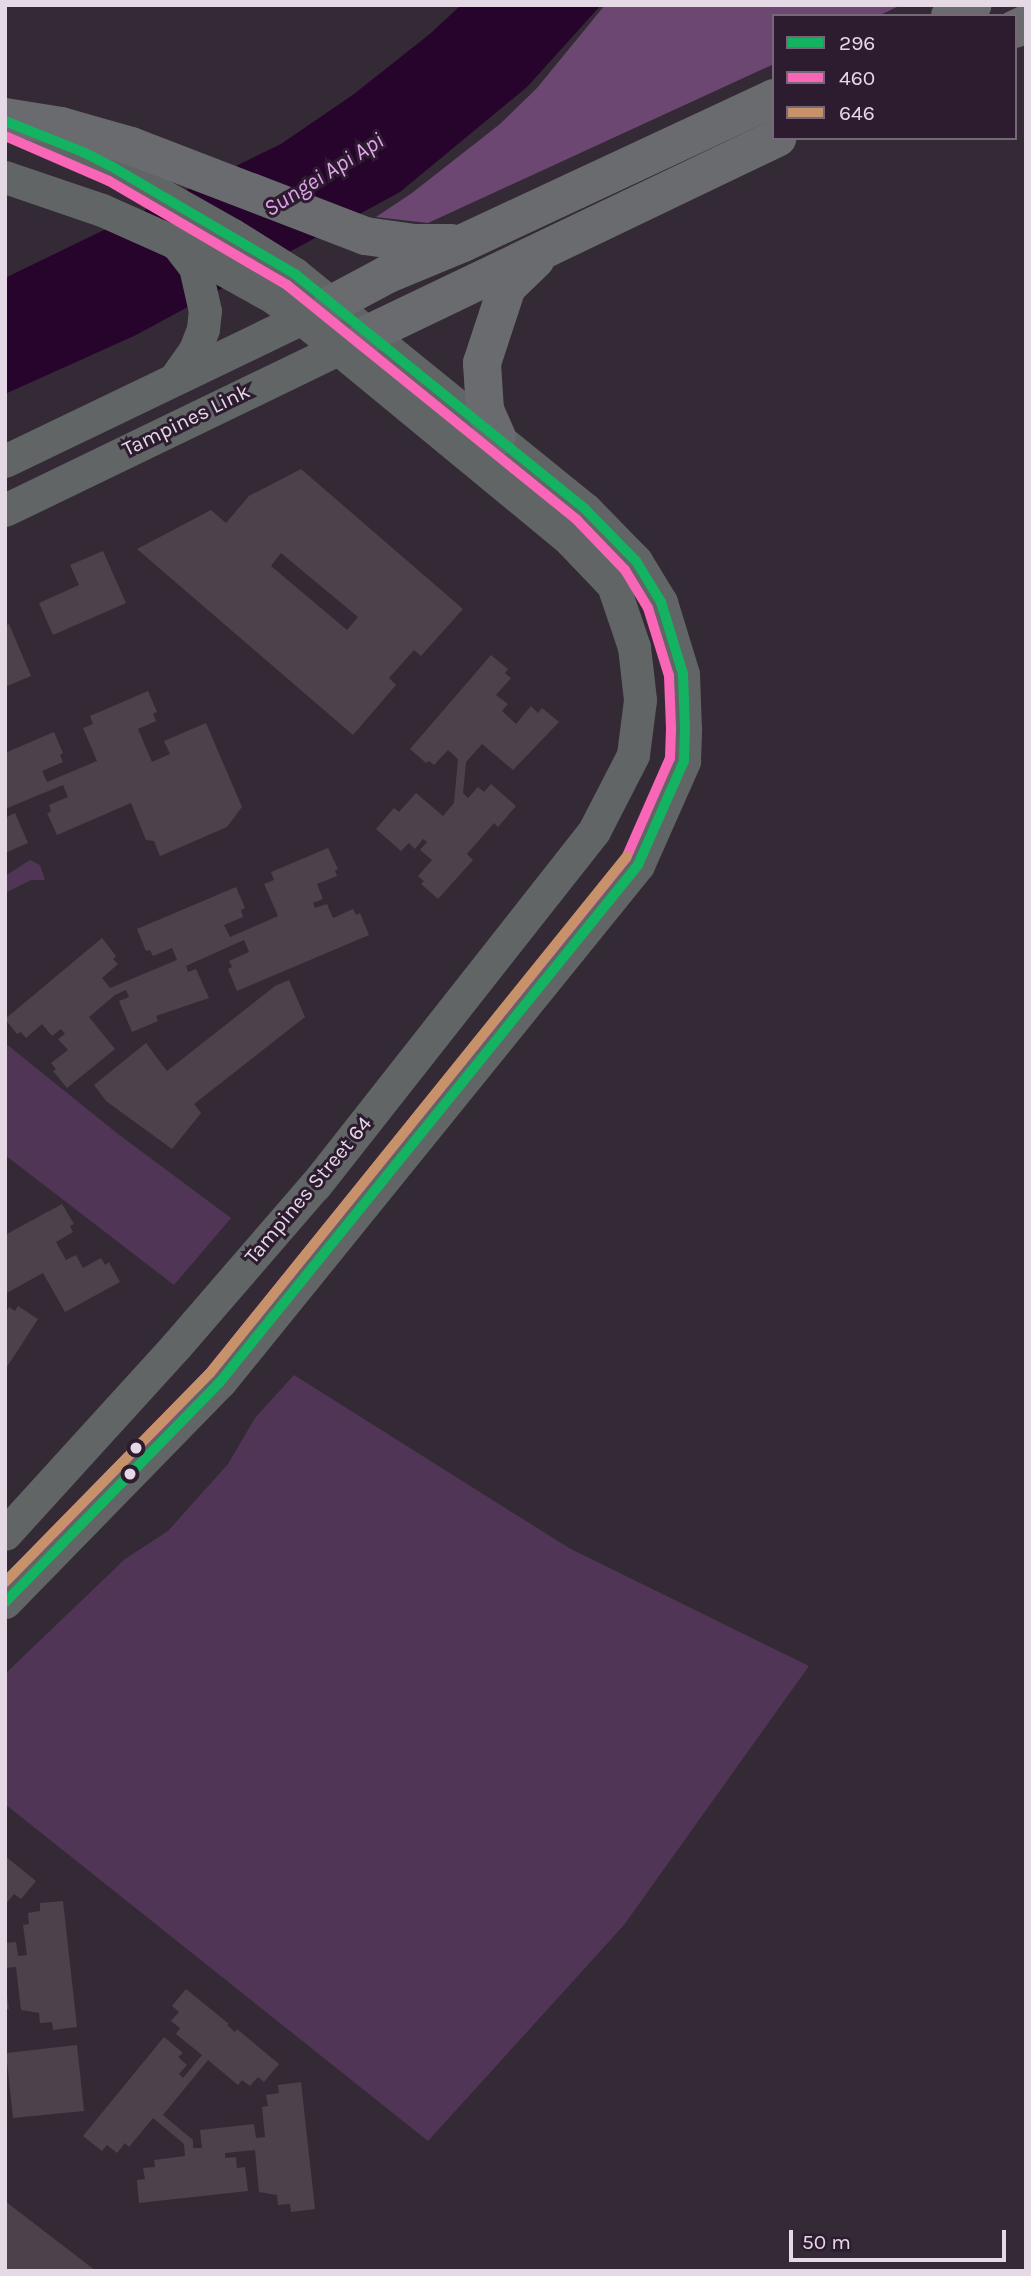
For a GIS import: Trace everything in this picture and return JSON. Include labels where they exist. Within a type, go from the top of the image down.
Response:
[{"type":"highway","points":[[954,14],[973,5]]},
{"type":"highway","points":[[316,311],[386,275],[463,243],[772,99]]},
{"type":"highway","points":[[5,119],[61,126],[131,146],[365,236],[415,243],[463,243]]},
{"type":"highway","points":[[353,341],[773,140]]},
{"type":"highway","points":[[496,438],[485,410],[482,363],[507,287],[548,248]]},
{"type":"street","points":[[5,119],[83,152],[152,189],[295,274],[316,311]]},
{"type":"street","points":[[5,177],[103,210],[174,242],[258,289],[316,311],[353,341],[496,438],[585,509],[636,561],[661,602],[683,674],[684,761],[638,865],[219,1382],[5,1602]]},
{"type":"street","points":[[174,242],[195,267],[205,311],[203,329],[195,350],[176,377]]},
{"type":"street","name":"Tampines Link","points":[[5,461],[316,311]]},
{"type":"street","name":"Tampines Link","points":[[5,510],[353,341]]},
{"type":"street","name":"Tampines Street 64","points":[[5,1534],[176,1346],[316,1185],[594,831],[633,755],[640,700],[634,647],[613,585],[570,540],[353,341]]},
{"type":"shaded area","points":[[605,5],[901,5],[882,14],[772,14],[772,65],[428,223],[376,217],[412,193],[500,124],[537,88]]},
{"type":"shaded area","points":[[30,860],[40,865],[45,880],[31,880],[5,893],[5,876]]},
{"type":"shaded area","points":[[5,1043],[118,1134],[231,1218],[174,1285],[5,1155]]},
{"type":"shaded area","points":[[294,1375],[569,1548],[809,1666],[624,1925],[428,2141],[5,1804],[5,1674],[125,1559],[168,1531],[228,1464],[255,1418]]},
{"type":"water","name":"Sungei Api Api","points":[[461,5],[601,5],[527,87],[400,192],[136,335],[5,394],[5,278],[281,144],[354,94],[431,33]]},
{"type":"building","points":[[301,469],[463,609],[421,656],[414,650],[389,678],[396,685],[353,735],[137,549],[211,510],[226,523],[249,496]],"holes":[[[281,553],[358,617],[347,630],[271,566]]]},
{"type":"building","points":[[103,551],[126,603],[53,635],[39,603],[79,585],[70,565]]},
{"type":"building","points":[[9,624],[31,676],[5,687],[5,626]]},
{"type":"building","points":[[491,655],[508,669],[505,673],[511,678],[496,695],[508,704],[502,711],[516,724],[531,706],[538,713],[542,708],[559,722],[513,770],[482,744],[466,762],[463,793],[468,798],[478,787],[484,792],[491,784],[516,806],[498,827],[494,823],[467,854],[473,860],[438,899],[421,884],[424,881],[418,876],[432,860],[420,850],[427,842],[423,839],[415,849],[409,843],[401,851],[376,829],[394,808],[399,812],[416,793],[443,816],[454,803],[458,759],[448,750],[434,765],[429,761],[426,763],[410,749]]},
{"type":"building","points":[[148,691],[157,712],[153,714],[156,721],[138,729],[152,762],[170,754],[164,741],[206,723],[242,807],[227,827],[160,856],[154,841],[146,840],[131,803],[57,835],[47,813],[51,812],[49,805],[68,797],[63,785],[5,809],[5,753],[54,732],[63,753],[60,755],[63,762],[42,771],[47,782],[97,761],[83,728],[93,724],[90,716]]},
{"type":"building","points":[[15,813],[28,843],[5,853],[5,818]]},
{"type":"building","points":[[328,848],[338,869],[335,870],[337,876],[317,884],[323,899],[313,903],[315,908],[327,904],[333,918],[353,909],[356,915],[360,913],[369,935],[237,991],[228,969],[232,967],[229,961],[249,952],[244,940],[186,966],[188,972],[196,969],[209,998],[156,1016],[158,1021],[132,1032],[119,1001],[129,997],[126,990],[115,995],[89,1017],[115,1049],[67,1088],[53,1071],[56,1069],[51,1063],[68,1050],[58,1039],[65,1034],[61,1029],[52,1036],[42,1024],[26,1038],[21,1032],[17,1034],[5,1019],[102,938],[116,956],[113,959],[118,964],[102,978],[110,988],[177,960],[172,948],[153,956],[150,950],[146,951],[137,929],[236,887],[245,908],[241,910],[243,917],[224,925],[230,937],[278,916],[264,884],[274,880],[271,872]]},
{"type":"building","points":[[289,980],[305,1017],[194,1104],[201,1113],[172,1149],[106,1101],[94,1085],[146,1043],[167,1071],[275,986]]},
{"type":"building","points":[[62,1204],[74,1224],[70,1226],[73,1232],[56,1242],[66,1260],[76,1255],[83,1268],[101,1258],[105,1265],[109,1262],[120,1282],[65,1312],[43,1273],[5,1294],[5,1235]]},
{"type":"building","points":[[18,1306],[38,1319],[5,1370],[5,1313],[9,1307],[15,1311]]},
{"type":"building","points":[[5,1856],[36,1881],[21,1899],[14,1894],[5,1905]]},
{"type":"building","points":[[63,1901],[77,2027],[53,2030],[52,2022],[40,2023],[39,2013],[21,2010],[16,1967],[5,1968],[5,1943],[16,1942],[18,1956],[27,1955],[23,1925],[29,1924],[28,1913],[40,1911],[40,1903]]},
{"type":"building","points":[[5,1985],[9,2009],[5,2009]]},
{"type":"building","points":[[186,1989],[235,2032],[237,2029],[279,2064],[264,2082],[258,2077],[250,2086],[242,2080],[238,2085],[208,2060],[163,2115],[193,2140],[193,2148],[202,2148],[200,2130],[254,2124],[256,2138],[265,2137],[262,2107],[268,2106],[266,2095],[279,2093],[278,2085],[301,2082],[315,2209],[291,2212],[290,2204],[278,2205],[277,2195],[259,2192],[255,2150],[225,2153],[225,2158],[236,2157],[237,2168],[245,2167],[248,2191],[139,2203],[137,2180],[145,2179],[143,2168],[155,2167],[154,2160],[185,2156],[184,2144],[153,2118],[129,2147],[125,2143],[117,2153],[107,2145],[102,2151],[83,2136],[164,2037],[183,2053],[178,2057],[187,2065],[179,2074],[183,2078],[202,2055],[176,2034],[180,2028],[171,2021],[179,2012],[172,2006]]},
{"type":"building","points":[[77,2045],[84,2111],[13,2118],[6,2053]]},
{"type":"building","points":[[5,2201],[96,2271],[5,2271]]},
{"type":"transit line","name":"296","points":[[5,121],[83,152],[116,169],[295,274],[585,509],[636,561],[661,602],[683,674],[685,729],[684,761],[638,865],[220,1382],[5,1602]]},
{"type":"transit line","name":"460","points":[[5,136],[109,181],[287,285],[576,519],[625,570],[648,608],[669,676],[671,729],[670,758],[626,858],[210,1373],[5,1582]]},
{"type":"transit line","name":"646","points":[[5,1582],[210,1373],[627,856]]}]
